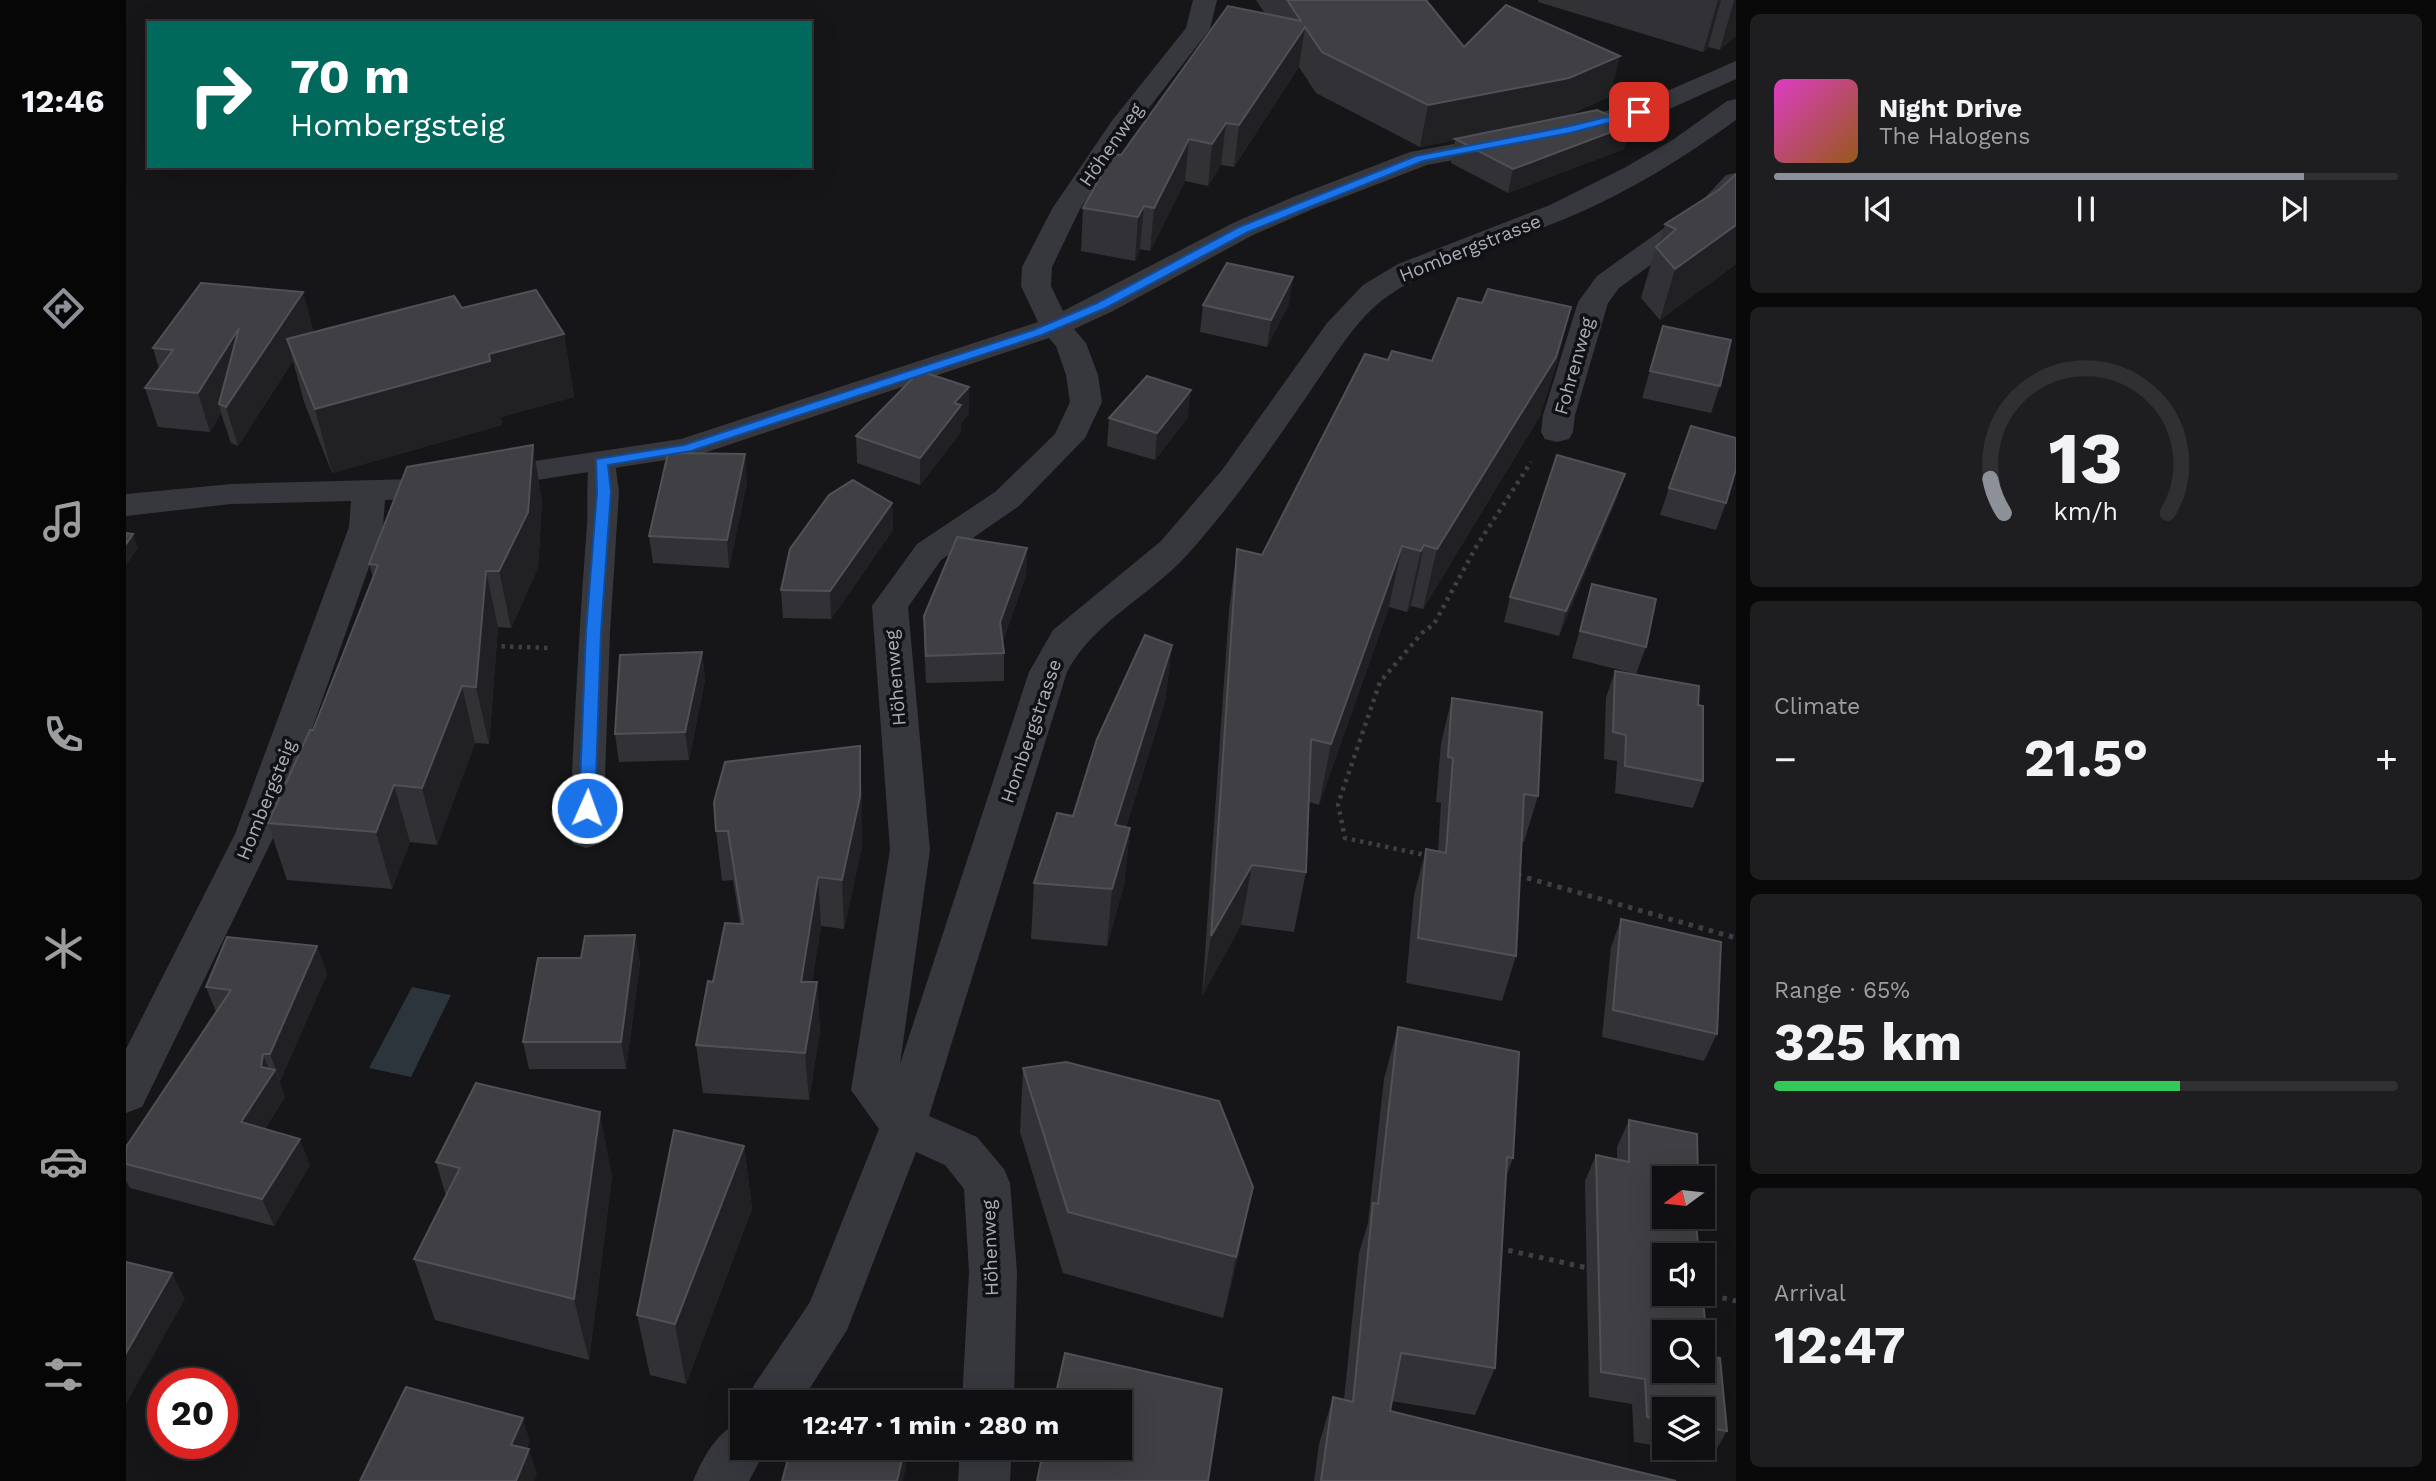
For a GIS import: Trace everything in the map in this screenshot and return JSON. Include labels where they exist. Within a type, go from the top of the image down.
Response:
[{"type":"street","name":"Höhenweg","points":[[988,1390],[993,1272],[987,1183],[961,1151],[903,1125],[874,1090],[910,849],[890,606],[929,552],[1007,499],[1069,438],[1086,402],[1082,375],[1071,343],[1055,326],[1036,286],[1037,267],[1066,209],[1124,122],[1198,29],[1205,0]]},
{"type":"street","points":[[126,505],[231,494],[369,493],[426,488],[686,449],[1055,326],[1102,305],[1243,229],[1420,158],[1622,117],[1689,95],[1736,69]]},
{"type":"street","name":"Hombergstrasse","points":[[780,1390],[830,1314],[903,1125],[1048,672],[1066,639],[1173,549],[1234,477],[1338,330],[1374,291],[1408,270],[1560,211],[1622,180],[1684,145],[1736,107]]},
{"type":"street","name":"Fohrenweg","points":[[1557,432],[1559,415],[1593,302],[1608,282],[1712,207],[1736,181]]},
{"type":"street","name":"Hombergsteig","points":[[126,1094],[255,834],[366,527],[369,493]]},
{"type":"street","points":[[719,1481],[733,1460]]},
{"type":"street","points":[[984,1481],[985,1460]]},
{"type":"lane","points":[[586,835],[594,632],[604,492],[601,462]]},
{"type":"path","name":"Fohrenweg","points":[[1434,857],[1345,838],[1338,804],[1363,724],[1380,682],[1422,633],[1434,624],[1508,493],[1537,453],[1557,432]]},
{"type":"path","points":[[482,645],[550,648]]},
{"type":"path","points":[[1510,873],[1736,938]]},
{"type":"path","points":[[1487,1246],[1596,1270]]},
{"type":"path","points":[[1715,1296],[1736,1301]]},
{"type":"shaded area","points":[[412,987],[451,995],[411,1077],[369,1068]]},
{"type":"building","points":[[1287,0],[1426,0],[1464,47],[1506,5],[1620,56],[1569,78],[1428,105],[1322,52],[1305,27],[1239,125],[1226,123],[1212,144],[1189,139],[1154,208],[1144,206],[1138,217],[1083,208],[1113,154],[1121,155],[1228,6],[1301,21]]},
{"type":"building","points":[[1597,110],[1630,125],[1513,169],[1455,139]]},
{"type":"building","points":[[1736,174],[1736,225],[1675,269],[1656,247],[1676,229],[1665,224],[1720,189]]},
{"type":"building","points":[[1227,263],[1293,277],[1271,320],[1203,305]]},
{"type":"building","points":[[201,283],[303,292],[226,407],[219,404],[239,328],[198,393],[145,388],[173,350],[153,348]]},
{"type":"building","points":[[1488,289],[1571,307],[1556,357],[1437,549],[1424,545],[1421,551],[1402,546],[1331,744],[1311,739],[1306,872],[1252,865],[1211,936],[1237,549],[1262,555],[1365,354],[1388,360],[1392,351],[1432,361],[1458,298],[1482,303]]},
{"type":"building","points":[[536,290],[564,334],[489,354],[490,361],[315,409],[287,339],[454,296],[462,308]]},
{"type":"building","points":[[1663,326],[1731,340],[1720,386],[1650,371]]},
{"type":"building","points":[[920,371],[969,387],[954,403],[961,405],[920,458],[856,436]]},
{"type":"building","points":[[1147,376],[1191,390],[1157,433],[1109,418]]},
{"type":"building","points":[[1691,426],[1736,438],[1736,469],[1726,503],[1669,488]]},
{"type":"building","points":[[533,445],[528,512],[499,571],[486,571],[476,687],[462,686],[422,788],[394,785],[376,832],[268,823],[310,730],[313,730],[378,565],[369,564],[407,467]]},
{"type":"building","points":[[668,453],[745,454],[727,540],[649,536]]},
{"type":"building","points":[[1557,455],[1625,474],[1566,611],[1510,597]]},
{"type":"building","points":[[853,480],[892,503],[830,591],[781,590],[790,549],[829,495]]},
{"type":"building","points":[[126,533],[133,534],[126,544]]},
{"type":"building","points":[[957,537],[1027,548],[1000,622],[1004,653],[926,656],[924,616]]},
{"type":"building","points":[[1592,584],[1656,599],[1646,647],[1580,631]]},
{"type":"building","points":[[1145,635],[1172,645],[1115,825],[1130,828],[1112,889],[1034,883],[1057,813],[1073,816],[1097,739]]},
{"type":"building","points":[[702,652],[685,732],[615,734],[620,655]]},
{"type":"building","points":[[1615,671],[1699,686],[1698,705],[1703,706],[1703,781],[1625,766],[1626,735],[1613,732]]},
{"type":"building","points":[[1452,698],[1542,712],[1538,796],[1524,794],[1516,956],[1418,938],[1426,849],[1446,853],[1453,758],[1448,757]]},
{"type":"building","points":[[860,746],[860,797],[842,880],[818,877],[801,982],[817,982],[805,1053],[696,1045],[708,981],[713,982],[725,923],[743,924],[728,831],[716,831],[714,802],[725,762]]},
{"type":"building","points":[[1621,919],[1721,942],[1717,1034],[1613,1010]]},
{"type":"building","points":[[635,935],[621,1042],[523,1042],[538,958],[581,958],[585,936]]},
{"type":"building","points":[[227,937],[317,946],[270,1054],[263,1054],[261,1067],[275,1070],[241,1122],[300,1139],[262,1199],[126,1164],[126,1147],[231,990],[206,987]]},
{"type":"building","points":[[1398,1027],[1519,1052],[1513,1158],[1507,1157],[1495,1368],[1401,1353],[1390,1411],[1676,1481],[1321,1481],[1333,1397],[1353,1402],[1373,1203],[1378,1204]]},
{"type":"building","points":[[1066,1062],[1219,1101],[1253,1187],[1236,1257],[1068,1212],[1023,1068]]},
{"type":"building","points":[[476,1083],[600,1112],[574,1299],[414,1259],[460,1168],[436,1162]]},
{"type":"building","points":[[1629,1120],[1697,1134],[1698,1166],[1652,1166],[1652,1229],[1697,1229],[1698,1243],[1652,1243],[1652,1306],[1703,1306],[1705,1320],[1652,1320],[1652,1383],[1715,1383],[1715,1357],[1720,1358],[1727,1431],[1715,1429],[1715,1397],[1652,1397],[1652,1418],[1647,1417],[1645,1379],[1601,1372],[1596,1155],[1629,1162]]},
{"type":"building","points":[[674,1130],[744,1146],[675,1324],[637,1315]]},
{"type":"building","points":[[126,1262],[172,1273],[126,1353]]},
{"type":"building","points":[[1065,1353],[1222,1389],[1208,1481],[1037,1481],[1041,1460],[1132,1460],[1132,1390],[1057,1390]]},
{"type":"building","points":[[406,1387],[523,1418],[511,1445],[529,1449],[516,1481],[360,1481]]},
{"type":"building","points":[[788,1460],[902,1460],[897,1481],[782,1481]]},
{"type":"route","points":[[587,808],[594,632],[604,492],[601,462],[686,449],[1037,333],[1102,305],[1243,229],[1420,158],[1570,130],[1639,112]]}]
